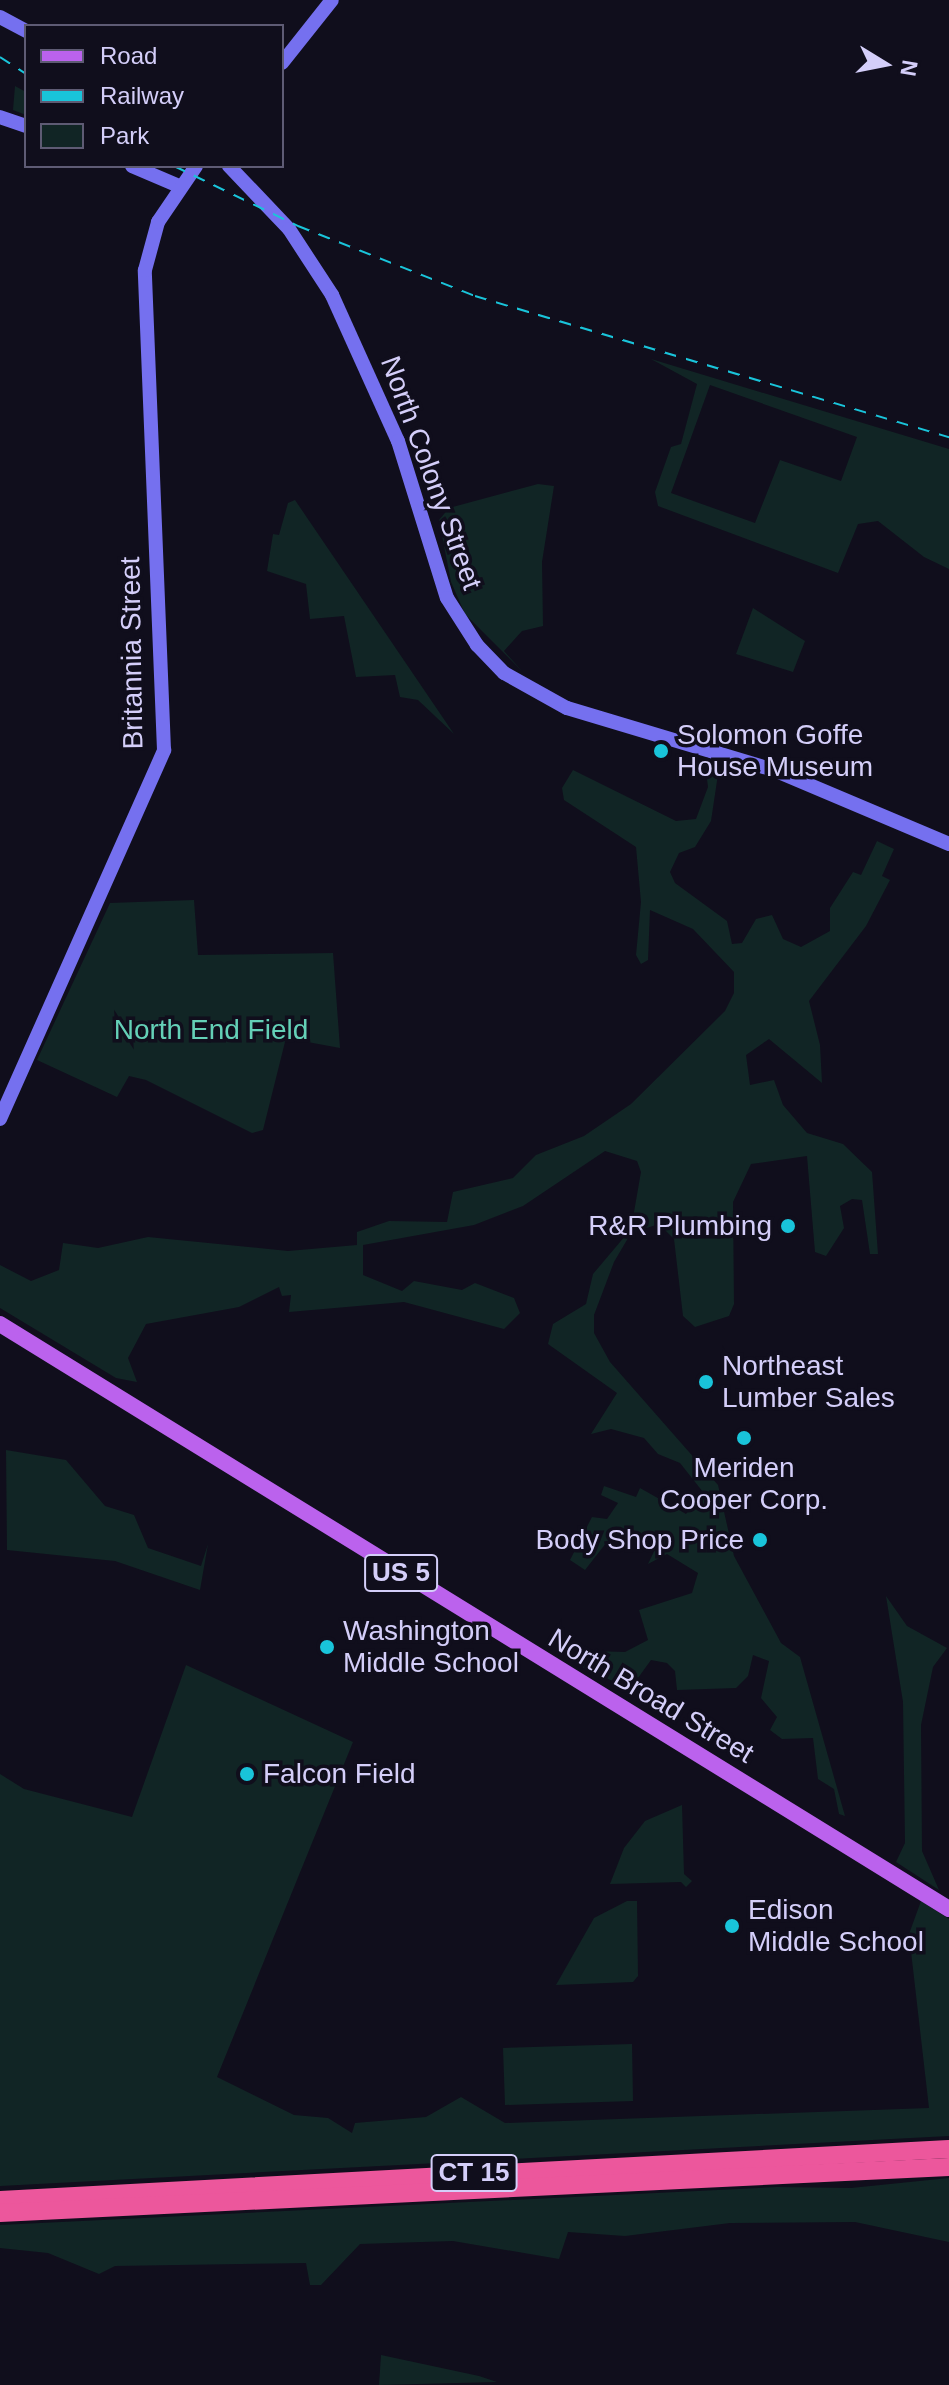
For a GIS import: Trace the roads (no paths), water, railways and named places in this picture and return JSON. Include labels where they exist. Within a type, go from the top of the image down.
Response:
[{"type":"highway","name":"CT 15","points":[[0,2200],[949,2149]]},
{"type":"highway","name":"CT 15","points":[[0,2213],[949,2167]]},
{"type":"main road","points":[[284,60],[332,0]]},
{"type":"main road","points":[[0,17],[24,30]]},
{"type":"main road","points":[[0,117],[24,125]]},
{"type":"main road","points":[[137,168],[179,186]]},
{"type":"main road","name":"Britannia Street","points":[[0,1119],[164,750],[145,270],[151,238],[179,186],[194,168]]},
{"type":"main road","name":"North Colony Street","points":[[231,168],[298,241],[332,295],[389,417],[447,598],[472,638],[504,673],[558,704],[774,770],[949,844]]},
{"type":"main road","name":"North Broad Street","points":[[0,1324],[949,1909]]},
{"type":"railway","points":[[0,57],[24,73]]},
{"type":"railway","points":[[178,168],[298,226],[475,296],[949,437]]},
{"type":"place","name":"Solomon Goffe House Museum","points":[[661,751]]},
{"type":"place","name":"R&R Plumbing","points":[[788,1226]]},
{"type":"place","name":"Northeast Lumber Sales","points":[[706,1382]]},
{"type":"place","name":"Meriden Cooper Corp.","points":[[744,1438]]},
{"type":"place","name":"Body Shop Price","points":[[760,1540]]},
{"type":"place","name":"Washington Middle School","points":[[327,1647]]},
{"type":"place","name":"Falcon Field","points":[[247,1774]]},
{"type":"place","name":"Edison Middle School","points":[[732,1926]]},
{"type":"park label","name":"North End Field","points":[[211,1030]]}]
